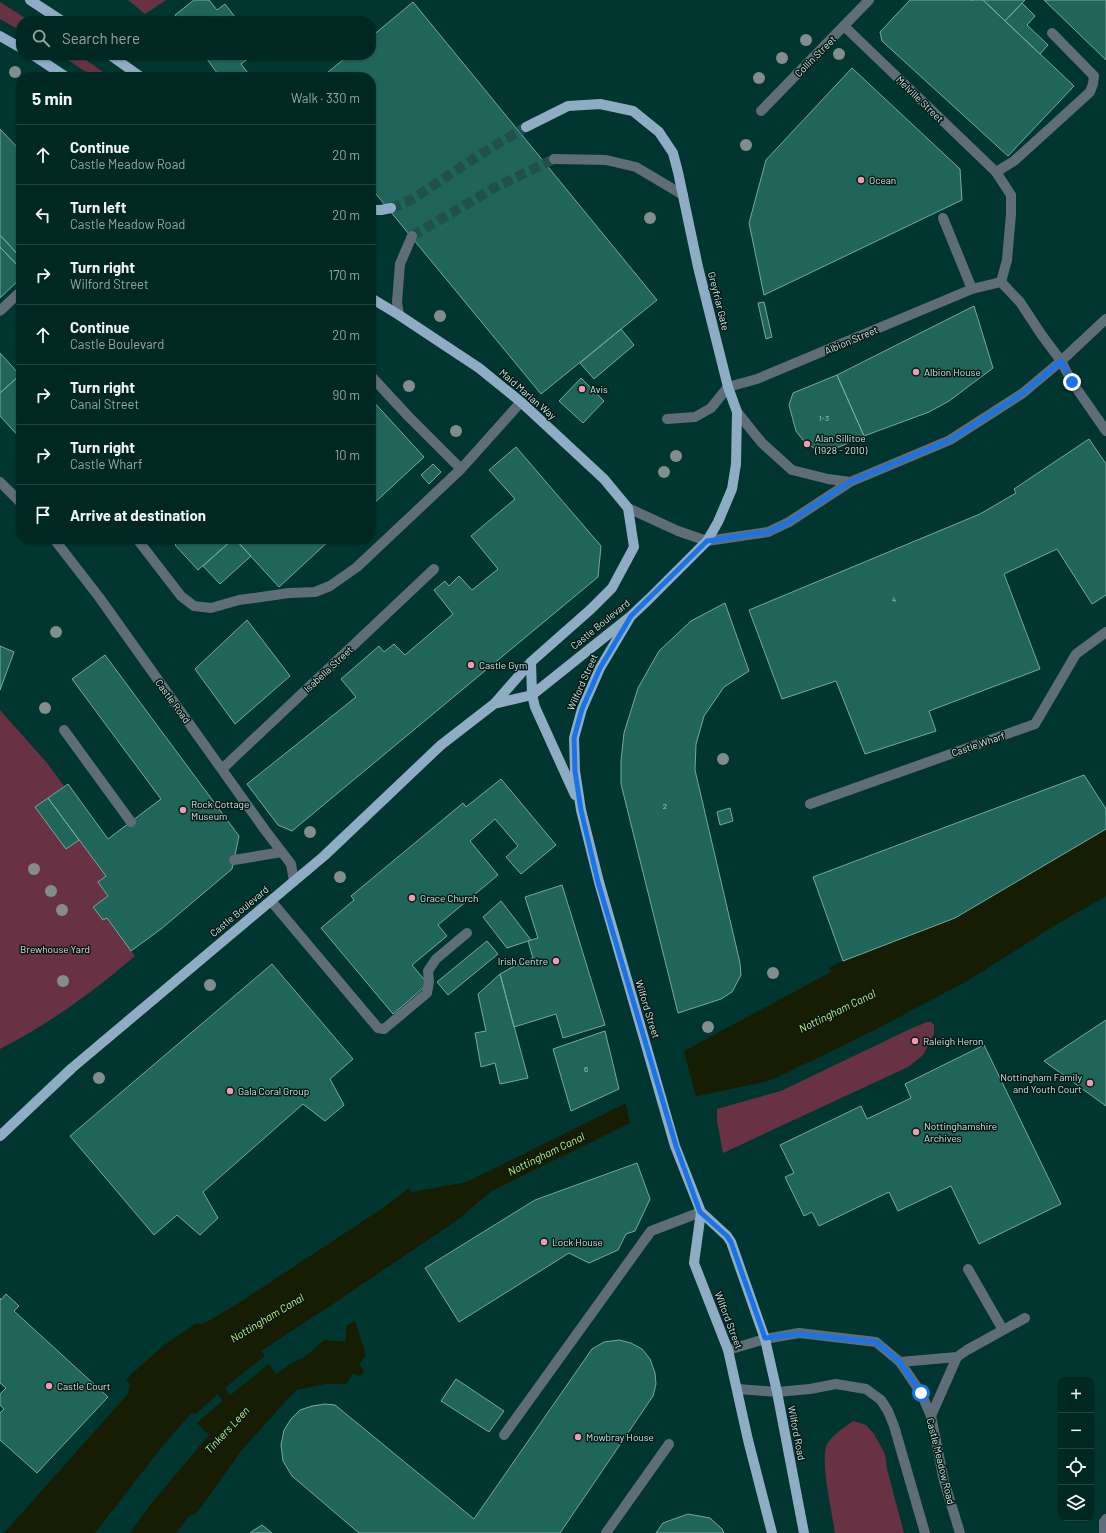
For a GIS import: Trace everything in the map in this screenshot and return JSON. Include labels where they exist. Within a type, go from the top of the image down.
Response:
[{"type":"main road","points":[[30,0],[54,16]]},
{"type":"main road","points":[[0,36],[16,45]]},
{"type":"main road","points":[[40,60],[58,72]]},
{"type":"main road","points":[[117,60],[134,72]]},
{"type":"main road","name":"Greyfriar Gate","points":[[526,127],[568,106],[600,104],[633,111],[659,132],[672,154],[684,196],[698,267],[728,387],[737,412],[736,464],[732,490],[718,522],[707,541]]},
{"type":"main road","points":[[376,210],[391,208]]},
{"type":"main road","name":"Maid Marian Way","points":[[376,301],[478,368],[521,402],[604,479],[628,508]]},
{"type":"main road","name":"Castle Boulevard","points":[[2,1130],[72,1068],[324,856],[441,745],[494,704],[531,662],[591,609],[612,588],[634,546],[628,508]]},
{"type":"main road","name":"Castle Boulevard","points":[[494,704],[532,695],[631,616],[707,541]]},
{"type":"main road","name":"Wilford Street","points":[[631,616],[600,668],[582,709],[574,738],[575,771],[581,810],[598,882],[676,1146],[700,1212],[694,1263],[728,1350],[738,1390]]},
{"type":"main road","name":"Wilford Street","points":[[531,662],[532,695],[535,707],[581,810]]},
{"type":"main road","name":"Wilford Street","points":[[700,1212],[727,1236],[765,1338]]},
{"type":"main road","name":"Wilford Road","points":[[765,1338],[804,1533]]},
{"type":"main road","points":[[738,1390],[748,1440],[772,1533]]},
{"type":"street","name":"Collin Street","points":[[760,111],[869,0]]},
{"type":"street","name":"Melville Street","points":[[844,26],[996,172],[1011,195],[1007,260],[1001,282]]},
{"type":"street","points":[[996,172],[1014,161],[1090,92],[1094,84],[1094,76],[1052,33]]},
{"type":"street","points":[[554,159],[606,160],[636,167],[684,196]]},
{"type":"street","points":[[943,218],[972,289]]},
{"type":"street","points":[[399,315],[397,302],[400,264],[412,236]]},
{"type":"street","points":[[1001,282],[1020,302],[1040,334],[1061,361],[1072,382],[1106,431]]},
{"type":"street","name":"Albion Street","points":[[728,387],[757,379],[972,289],[1001,282]]},
{"type":"street","points":[[0,311],[16,296]]},
{"type":"street","points":[[707,541],[768,532],[789,522],[850,482],[950,440],[1023,393],[1061,361],[1106,318]]},
{"type":"street","points":[[376,381],[461,469]]},
{"type":"street","points":[[667,419],[695,417],[711,408],[728,387]]},
{"type":"street","points":[[141,544],[180,596],[194,606],[211,608],[239,600],[289,593],[314,592],[330,586],[357,567],[461,469],[521,402]]},
{"type":"street","points":[[737,412],[762,443],[792,470],[828,479],[850,482]]},
{"type":"street","points":[[0,482],[16,498]]},
{"type":"street","name":"Maid Marian Way","points":[[628,508],[678,531],[707,541]]},
{"type":"street","name":"Castle Road","points":[[58,544],[99,597],[265,830],[291,864],[294,881]]},
{"type":"street","name":"Isabella Street","points":[[222,769],[434,568]]},
{"type":"street","name":"Castle Wharf","points":[[810,804],[1035,724],[1076,654],[1106,632]]},
{"type":"street","points":[[64,730],[131,822]]},
{"type":"street","points":[[234,860],[282,852]]},
{"type":"street","points":[[291,864],[307,870]]},
{"type":"street","points":[[270,901],[378,1028],[384,1028],[427,993],[429,982],[428,971],[436,959],[467,933]]},
{"type":"street","points":[[504,1435],[652,1231],[700,1212]]},
{"type":"street","points":[[968,1269],[1003,1330]]},
{"type":"street","points":[[900,1362],[957,1357],[1025,1318]]},
{"type":"street","name":"Castle Meadow Road","points":[[728,1350],[765,1338],[799,1334],[876,1342],[900,1362],[921,1393],[931,1416],[944,1480],[960,1533]]},
{"type":"street","points":[[931,1416],[957,1357]]},
{"type":"street","points":[[738,1390],[777,1392],[810,1389],[836,1384],[866,1389],[881,1400],[894,1426],[925,1533]]},
{"type":"street","points":[[606,1533],[669,1444]]},
{"type":"street","points":[[1104,1533],[1104,1522],[1106,1518]]},
{"type":"green space","points":[[128,0],[166,0],[145,14]]},
{"type":"green space","points":[[0,2],[22,16],[16,16],[16,28],[0,19]]},
{"type":"green space","points":[[68,60],[86,60],[103,72],[86,72]]},
{"type":"green space","name":"Brewhouse Yard","points":[[0,710],[47,763],[64,786],[48,798],[106,876],[108,896],[94,907],[103,920],[107,918],[135,956],[70,1007],[36,1029],[0,1049]]},
{"type":"green space","points":[[927,1022],[931,1022],[934,1025],[934,1034],[923,1055],[908,1067],[723,1153],[717,1121],[717,1109],[781,1091]]},
{"type":"green space","points":[[853,1421],[866,1425],[874,1434],[885,1454],[887,1469],[904,1533],[835,1533],[826,1477],[826,1447],[834,1436]]},
{"type":"water","name":"Nottingham Canal","points":[[1106,829],[1106,896],[1054,926],[967,981],[875,1030],[776,1078],[697,1096],[630,1123],[492,1191],[456,1221],[261,1351],[265,1356],[194,1415],[192,1412],[161,1448],[95,1533],[4,1533],[128,1394],[130,1384],[126,1379],[164,1345],[195,1324],[203,1324],[234,1306],[383,1208],[409,1188],[412,1192],[467,1182],[624,1104],[687,1064],[684,1051],[831,972],[829,968],[843,961],[955,918]]},
{"type":"water","points":[[355,1321],[366,1355],[346,1384],[326,1384],[296,1390],[241,1451],[196,1514],[189,1516],[176,1533],[130,1533],[151,1504],[209,1435],[197,1423],[269,1364],[276,1374],[292,1363],[303,1358],[325,1340],[345,1342],[347,1325]]},
{"type":"pier","points":[[683,1049],[697,1099],[631,1125],[625,1101],[685,1063],[682,1051]]},
{"type":"building","points":[[194,0],[209,0],[217,10],[225,4],[234,16],[176,16]]},
{"type":"building","points":[[910,0],[983,0],[1074,86],[1008,156],[882,41],[880,32]]},
{"type":"building","points":[[983,0],[1025,0],[1005,21]]},
{"type":"building","points":[[1044,0],[1106,0],[1106,60]]},
{"type":"building","points":[[413,2],[657,300],[541,394],[376,194],[376,72],[328,72],[343,60],[376,60],[376,33]]},
{"type":"building","points":[[1022,3],[1035,16],[1027,25],[1048,45],[1040,54],[1005,21]]},
{"type":"building","points":[[208,60],[246,60],[241,64],[247,72],[216,72]]},
{"type":"building","name":"Ocean","points":[[852,68],[960,169],[962,200],[764,295],[749,223],[766,160]]},
{"type":"building","points":[[0,129],[16,146],[16,253],[0,235]]},
{"type":"building","points":[[0,235],[16,253],[16,264],[0,247]]},
{"type":"building","points":[[0,247],[16,264],[16,283],[0,298]]},
{"type":"building","points":[[764,302],[772,337],[766,339],[758,303]]},
{"type":"building","name":"Albion House","points":[[974,306],[993,368],[949,401],[929,412],[864,436],[837,375]]},
{"type":"building","points":[[621,329],[634,345],[594,379],[580,363]]},
{"type":"building","points":[[0,353],[16,371],[16,379],[0,393]]},
{"type":"building","points":[[837,375],[864,436],[839,447],[825,450],[815,449],[803,440],[796,431],[789,405],[793,393]]},
{"type":"building","name":"Avis","points":[[581,378],[604,401],[583,423],[559,401]]},
{"type":"building","points":[[16,379],[16,434],[0,416],[0,393]]},
{"type":"building","points":[[376,404],[424,457],[376,501]]},
{"type":"building","points":[[1089,439],[1106,464],[1106,595],[1092,604],[1057,549],[1004,574],[1040,669],[929,711],[936,731],[865,754],[836,681],[782,699],[749,610],[980,514],[1016,493],[1014,489]]},
{"type":"building","points":[[516,447],[601,546],[598,577],[292,831],[278,825],[247,784],[356,697],[341,679],[379,646],[384,652],[394,644],[405,655],[453,614],[434,590],[445,581],[449,586],[459,576],[472,590],[498,569],[471,536],[515,499],[489,470]]},
{"type":"building","points":[[433,464],[441,472],[429,484],[421,475]]},
{"type":"building","points":[[176,544],[227,544],[198,570],[175,545]]},
{"type":"building","points":[[227,544],[240,544],[251,556],[220,584],[203,566]]},
{"type":"building","points":[[240,544],[326,544],[279,587]]},
{"type":"building","points":[[725,603],[749,671],[724,687],[704,716],[696,744],[695,770],[740,963],[741,975],[732,992],[721,999],[678,1013],[621,784],[621,761],[624,733],[638,688],[659,651],[691,621]]},
{"type":"building","points":[[247,620],[290,676],[235,724],[195,669]]},
{"type":"building","points":[[0,646],[14,652],[0,690]]},
{"type":"building","name":"Rock Cottage Museum","points":[[105,655],[239,836],[232,869],[161,929],[131,951],[107,918],[103,920],[93,907],[108,896],[98,882],[106,876],[48,798],[68,784],[108,839],[161,799],[72,679]]},
{"type":"building","points":[[1084,775],[1106,809],[1106,829],[955,918],[843,961],[813,877]]},
{"type":"building","name":"Grace Church","points":[[501,779],[556,845],[521,874],[506,857],[518,846],[495,819],[470,841],[498,875],[438,925],[447,936],[412,965],[428,984],[393,1014],[321,928],[354,900],[351,896],[463,803],[466,807]]},
{"type":"building","points":[[48,798],[79,840],[66,849],[35,807]]},
{"type":"building","points":[[730,808],[733,821],[720,825],[717,812]]},
{"type":"building","name":"Irish Centre","points":[[562,885],[605,1025],[563,1038],[556,1014],[514,1027],[500,974],[533,958],[528,941],[538,938],[525,897]]},
{"type":"building","points":[[501,901],[531,940],[507,948],[483,917]]},
{"type":"building","points":[[487,941],[498,954],[448,995],[437,982]]},
{"type":"building","name":"Gala Coral Group","points":[[272,964],[353,1059],[330,1079],[344,1105],[325,1121],[303,1104],[203,1192],[218,1218],[200,1235],[177,1215],[154,1235],[70,1136]]},
{"type":"building","points":[[500,974],[528,1078],[500,1084],[495,1063],[481,1067],[475,1033],[486,1031],[478,994]]},
{"type":"building","name":"Nottingham Family and Youth Court","points":[[1106,1020],[1106,1106],[1044,1061]]},
{"type":"building","points":[[605,1031],[619,1089],[571,1111],[553,1049]]},
{"type":"building","name":"Nottinghamshire Archives","points":[[984,1045],[1061,1204],[979,1244],[951,1186],[898,1211],[889,1192],[819,1226],[812,1212],[804,1216],[785,1177],[794,1173],[780,1145],[861,1106],[867,1119],[911,1098],[905,1084]]},
{"type":"building","name":"Lock House","points":[[637,1163],[650,1199],[635,1231],[626,1234],[618,1250],[589,1263],[569,1253],[459,1322],[425,1268],[535,1200]]},
{"type":"building","name":"Castle Court","points":[[6,1294],[19,1306],[14,1311],[108,1397],[37,1473],[0,1440],[0,1413],[4,1409],[0,1405],[0,1394],[6,1388],[0,1383],[0,1298],[1,1300]]},
{"type":"building","name":"Mowbray House","points":[[619,1340],[631,1343],[642,1349],[650,1359],[655,1373],[656,1384],[653,1396],[560,1533],[359,1533],[292,1476],[283,1461],[281,1445],[284,1430],[291,1419],[300,1410],[312,1406],[325,1404],[335,1405],[474,1519],[592,1349],[604,1342]]},
{"type":"building","points":[[456,1379],[504,1411],[489,1432],[441,1401]]},
{"type":"building","points":[[688,1514],[710,1518],[722,1529],[724,1533],[656,1533],[663,1523]]},
{"type":"building","points":[[262,1525],[272,1533],[250,1533],[254,1530]]},
{"type":"waterway","name":"Tinkers Leen","points":[[346,1362],[359,1371]]},
{"type":"waterway","points":[[213,1383],[234,1406]]},
{"type":"tunnel","points":[[391,208],[411,200],[481,154],[526,127]]},
{"type":"tunnel","points":[[412,236],[494,188],[554,159]]},
{"type":"place","name":"Ocean","points":[[861,180]]},
{"type":"place","name":"Albion House","points":[[916,372]]},
{"type":"place","name":"Avis","points":[[582,389]]},
{"type":"place","name":"Alan Sillitoe (1928 - 2010)","points":[[807,444]]},
{"type":"place","name":"Castle Gym","points":[[471,665]]},
{"type":"place","name":"Rock Cottage Museum","points":[[183,810]]},
{"type":"place","name":"Grace Church","points":[[412,898]]},
{"type":"place","name":"Irish Centre","points":[[556,961]]},
{"type":"place","name":"Raleigh Heron","points":[[915,1041]]},
{"type":"place","name":"Nottingham Family and Youth Court","points":[[1090,1083]]},
{"type":"place","name":"Gala Coral Group","points":[[230,1091]]},
{"type":"place","name":"Nottinghamshire Archives","points":[[916,1132]]},
{"type":"place","name":"Lock House","points":[[544,1242]]},
{"type":"place","name":"Castle Court","points":[[49,1386]]},
{"type":"place","name":"Mowbray House","points":[[578,1437]]},
{"type":"route","points":[[921,1393],[915,1382],[900,1362],[876,1342],[799,1334],[765,1338],[731,1242],[727,1236],[700,1212],[676,1146],[598,882],[581,810],[575,771],[574,738],[582,709],[600,668],[631,616],[707,541],[768,532],[789,522],[850,482],[950,440],[1023,393],[1061,361],[1072,382]]}]
